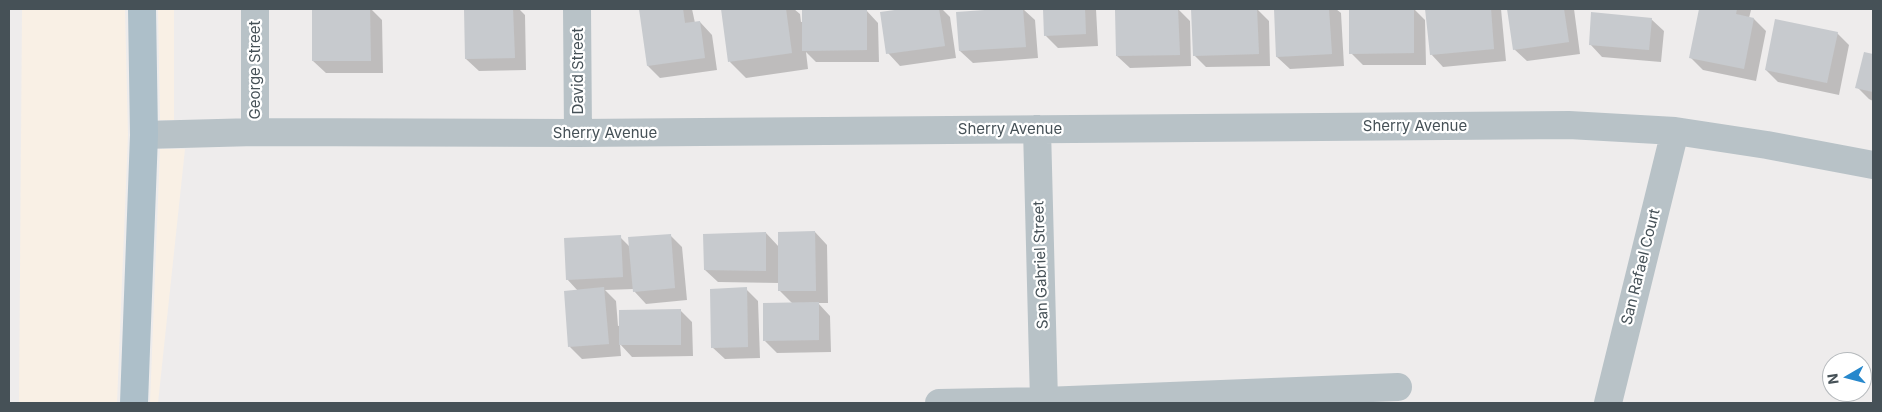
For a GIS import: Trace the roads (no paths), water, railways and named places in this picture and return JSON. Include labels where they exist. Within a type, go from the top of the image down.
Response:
[{"type":"main road","points":[[134,403],[144,135],[142,9]]},
{"type":"street","name":"George Street","points":[[255,9],[256,132]]},
{"type":"street","name":"David Street","points":[[578,9],[578,133]]},
{"type":"street","name":"Sherry Avenue","points":[[144,135],[256,132],[578,133],[1569,125],[1675,131],[1767,145],[1873,166]]},
{"type":"street","name":"San Gabriel Street","points":[[1037,129],[1044,401]]},
{"type":"street","name":"San Rafael Court","points":[[1608,403],[1675,131]]},
{"type":"street","points":[[939,403],[1044,401],[1398,387]]}]
